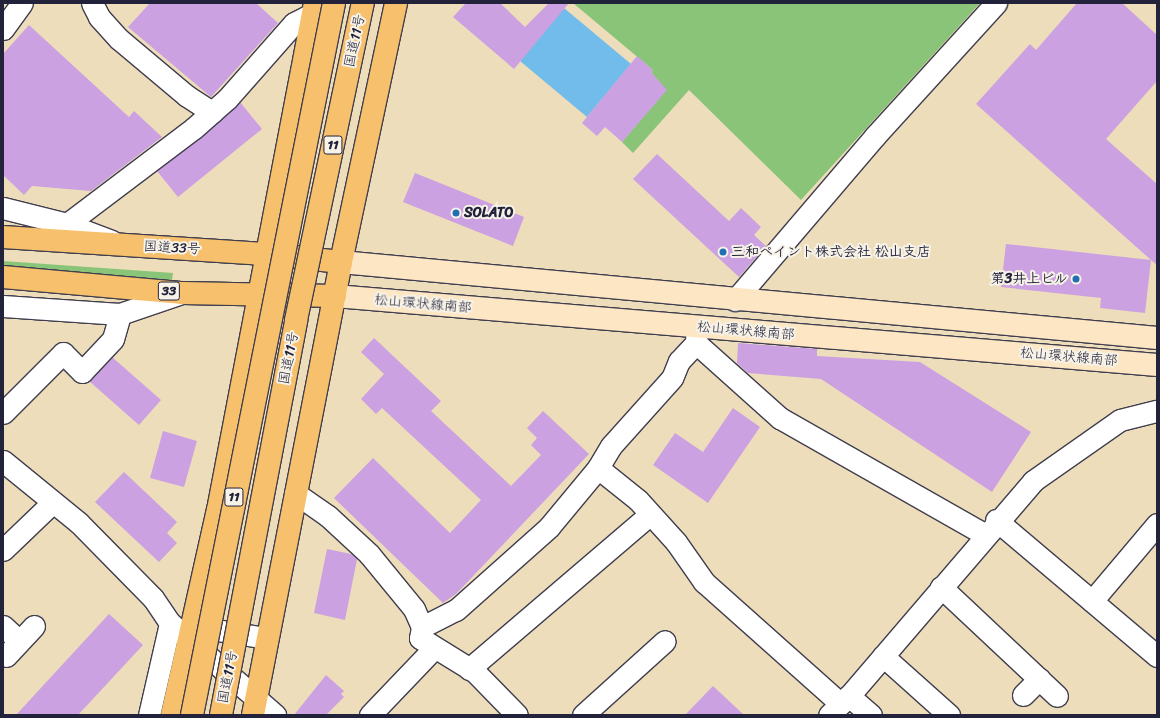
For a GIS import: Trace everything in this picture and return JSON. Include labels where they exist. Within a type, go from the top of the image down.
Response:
[{"type":"highway","name":"国道11号","points":[[192,715],[334,3]]},
{"type":"highway","name":"国道11号","points":[[221,715],[296,320],[363,3]]},
{"type":"highway","name":"11","points":[[255,707],[266,638],[341,262],[396,3]]},
{"type":"highway","name":"11","points":[[172,715],[183,661],[183,629],[218,510],[261,296],[314,8]]},
{"type":"highway","name":"国道33号","points":[[3,238],[268,254],[341,262]]},
{"type":"highway","name":"33","points":[[3,277],[183,293],[261,296],[335,296]]},
{"type":"street","points":[[3,29],[22,3]]},
{"type":"street","points":[[92,3],[99,17],[119,39],[186,96],[212,112]]},
{"type":"street","points":[[735,300],[875,136],[996,3]]},
{"type":"street","points":[[67,224],[212,112],[294,23],[314,8]]},
{"type":"street","points":[[3,208],[67,224],[124,245]]},
{"type":"street","name":"松山環状線南部","points":[[341,262],[735,300],[1157,338]]},
{"type":"street","points":[[3,306],[120,314],[183,293]]},
{"type":"street","name":"松山環状線南部","points":[[335,296],[697,335],[1157,365]]},
{"type":"street","points":[[3,413],[63,353],[82,372],[113,339],[120,314]]},
{"type":"street","points":[[422,627],[456,610],[549,527],[598,468],[611,446],[672,378],[679,361],[697,335],[780,418],[990,527],[1092,601],[1157,656]]},
{"type":"street","points":[[840,705],[883,656],[990,527],[1033,481],[1120,420],[1157,411]]},
{"type":"street","points":[[3,461],[53,502],[154,598],[255,707],[275,715]]},
{"type":"street","points":[[598,468],[638,500],[649,516],[676,542],[704,582],[840,705],[871,715]]},
{"type":"street","points":[[295,493],[328,516],[368,554],[414,609],[422,627],[420,638],[433,648],[469,669],[502,697],[517,715]]},
{"type":"street","points":[[3,550],[53,502]]},
{"type":"street","points":[[469,669],[649,516]]},
{"type":"street","points":[[1092,601],[1157,524]]},
{"type":"street","points":[[941,586],[1057,696]]},
{"type":"street","points":[[3,626],[13,648],[34,626]]},
{"type":"street","points":[[183,629],[266,638]]},
{"type":"street","points":[[149,715],[183,629]]},
{"type":"street","points":[[583,715],[665,641]]},
{"type":"street","points":[[370,715],[433,648]]},
{"type":"street","points":[[883,656],[949,715]]},
{"type":"street","points":[[1023,695],[1039,679]]},
{"type":"green space","points":[[573,3],[980,3],[801,200],[689,90],[633,153],[622,142],[666,90],[651,72],[653,70]]},
{"type":"green space","points":[[3,261],[173,273],[172,280],[3,268]]},
{"type":"water","points":[[564,8],[631,64],[587,117],[520,61]]},
{"type":"building","points":[[150,3],[256,3],[278,23],[211,97],[128,27]]},
{"type":"building","points":[[466,3],[500,3],[525,27],[549,3],[569,3],[514,69],[453,17]]},
{"type":"building","points":[[1077,3],[1122,3],[1157,35],[1157,81],[1106,139],[1157,184],[1157,265],[976,104],[1030,44],[1036,50]]},
{"type":"building","points":[[29,25],[129,117],[134,111],[162,137],[91,191],[32,186],[24,195],[3,175],[3,54]]},
{"type":"building","points":[[637,56],[653,70],[651,72],[667,90],[622,142],[605,127],[597,136],[582,123]]},
{"type":"building","points":[[240,102],[262,129],[178,197],[157,171]]},
{"type":"building","points":[[657,154],[729,221],[741,208],[761,227],[754,235],[766,246],[739,277],[633,179]]},
{"type":"building","points":[[415,173],[524,217],[513,246],[403,202]]},
{"type":"building","name":"第3井上ビル","points":[[1006,244],[1151,260],[1145,313],[1100,308],[1101,298],[1001,287]]},
{"type":"building","points":[[374,338],[441,401],[431,411],[511,486],[541,455],[531,445],[537,438],[527,428],[543,411],[589,454],[456,594],[443,603],[334,498],[373,458],[450,533],[481,500],[382,408],[376,414],[361,399],[384,374],[361,352]]},
{"type":"building","points":[[738,343],[817,349],[817,356],[920,362],[1031,432],[992,492],[821,379],[748,373],[737,363]]},
{"type":"building","points":[[112,357],[161,400],[139,425],[89,381]]},
{"type":"building","points":[[733,408],[760,427],[708,503],[653,465],[675,433],[703,452]]},
{"type":"building","points":[[163,431],[197,441],[184,487],[150,478]]},
{"type":"building","points":[[124,472],[177,522],[167,533],[177,543],[159,562],[95,502]]},
{"type":"building","points":[[327,549],[351,554],[357,559],[345,620],[314,613]]},
{"type":"building","points":[[109,614],[143,645],[78,715],[16,715]]},
{"type":"building","points":[[326,675],[344,691],[341,694],[344,697],[326,715],[294,715]]},
{"type":"building","points":[[713,686],[744,715],[685,715]]},
{"type":"place","name":"SOLATO","points":[[456,213]]},
{"type":"place","name":"三和ペイント株式会社 松山支店","points":[[723,252]]},
{"type":"place","name":"第3井上ビル","points":[[1076,279]]}]
